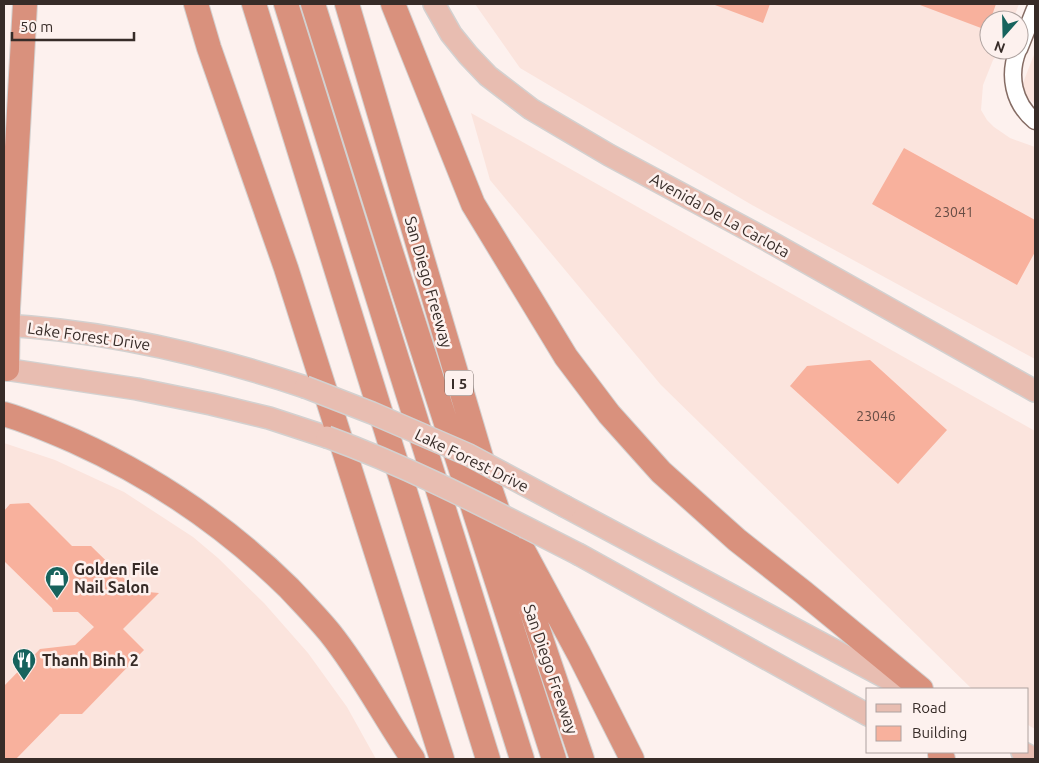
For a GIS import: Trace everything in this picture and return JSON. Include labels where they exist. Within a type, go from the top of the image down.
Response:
[{"type":"highway","points":[[5,369],[25,4]]},
{"type":"highway","points":[[196,4],[209,48],[286,268],[442,759]]},
{"type":"highway","points":[[254,4],[488,759]]},
{"type":"highway","points":[[286,4],[522,759]]},
{"type":"highway","points":[[314,4],[397,271],[554,759]]},
{"type":"highway","name":"San Diego Freeway","points":[[347,4],[491,491],[582,759]]},
{"type":"highway","points":[[393,4],[472,204],[566,357],[609,414],[661,472],[737,540],[920,688]]},
{"type":"highway","points":[[4,414],[20,418],[138,472],[208,518],[239,542],[269,568],[317,616],[357,670],[413,759]]},
{"type":"highway","points":[[491,491],[579,654],[632,759]]},
{"type":"main road","name":"Avenida De La Carlota","points":[[434,4],[468,56],[488,76],[531,109],[1035,391]]},
{"type":"main road","name":"Lake Forest Drive","points":[[6,325],[44,327],[138,341],[248,368],[305,386],[372,413],[469,455],[905,688]]},
{"type":"main road","points":[[5,369],[137,389],[211,404],[269,418],[375,454],[580,555],[866,714]]},
{"type":"main road","points":[[1024,753],[1035,759]]},
{"type":"street","points":[[1029,24],[1035,9]]},
{"type":"street","points":[[1015,60],[1012,82],[1019,102],[1035,121]]},
{"type":"shaded area","points":[[475,4],[1019,4],[1017,10],[979,10],[979,60],[993,60],[983,85],[981,110],[994,127],[1010,138],[1035,147],[1035,359],[752,205],[520,68]]},
{"type":"shaded area","points":[[1035,52],[1035,104],[1026,97],[1023,83]]},
{"type":"shaded area","points":[[471,113],[1035,431],[1035,729],[1029,726],[1029,688],[971,688],[661,385],[490,180]]},
{"type":"shaded area","points":[[4,443],[55,460],[124,492],[193,537],[218,558],[264,603],[308,653],[347,707],[376,759],[4,759]]},
{"type":"building","points":[[716,4],[770,4],[763,23]]},
{"type":"building","points":[[996,4],[994,10],[979,10],[979,27],[920,5]]},
{"type":"building","points":[[904,148],[1035,220],[1035,252],[1017,285],[872,204]]},
{"type":"building","points":[[870,360],[947,430],[898,484],[790,386],[807,366]]},
{"type":"building","points":[[29,503],[72,546],[91,546],[137,591],[159,593],[123,629],[144,650],[82,714],[60,714],[16,759],[4,759],[4,686],[40,649],[75,645],[94,627],[78,612],[53,612],[52,608],[4,561],[4,511],[10,504]]},
{"type":"place","name":"Golden File Nail Salon","points":[[57,599]]},
{"type":"place","name":"Thanh Binh 2","points":[[24,681]]}]
